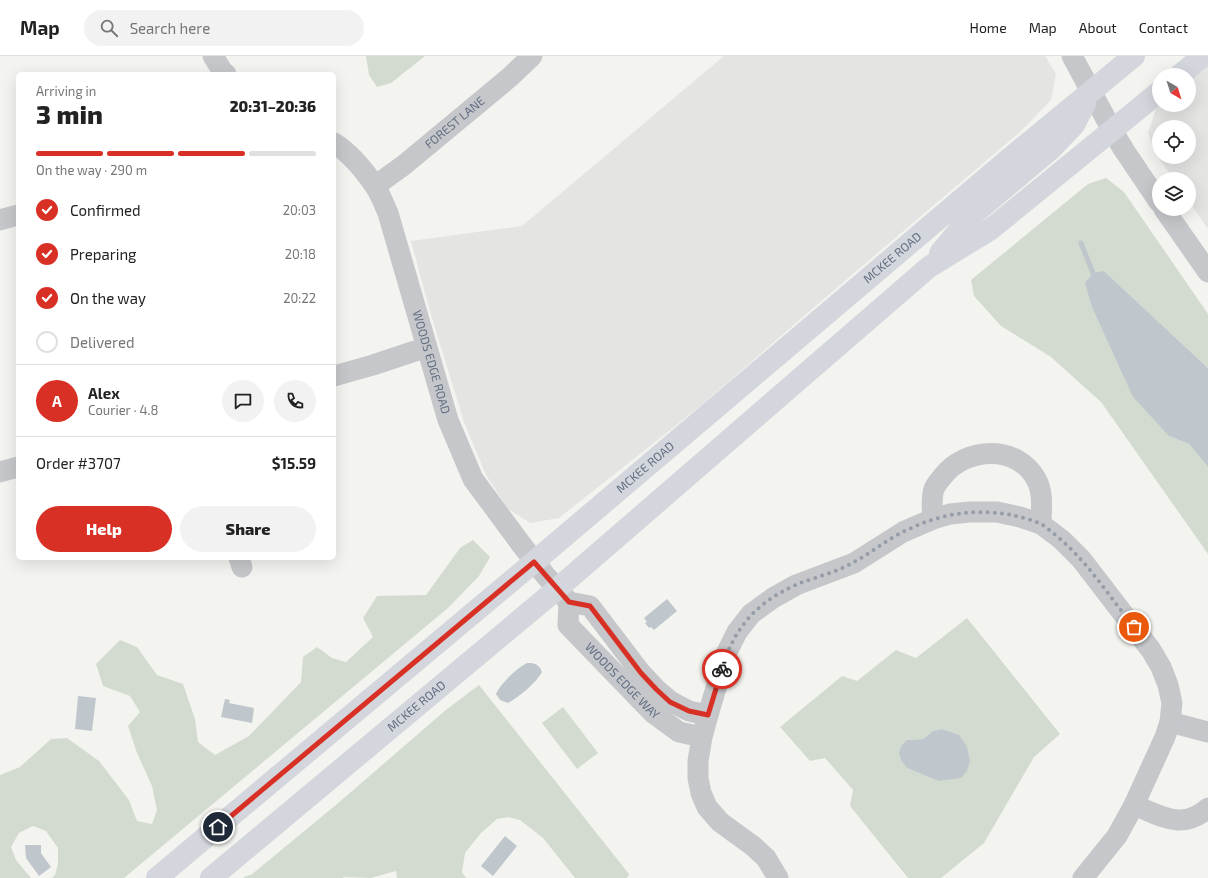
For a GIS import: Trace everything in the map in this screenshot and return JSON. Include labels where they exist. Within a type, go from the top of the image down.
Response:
[{"type":"main road","name":"MCKEE ROAD","points":[[157,878],[551,582],[997,169],[1134,56]]},
{"type":"main road","points":[[1188,68],[1203,56]]},
{"type":"main road","points":[[929,267],[970,217],[1052,148],[1074,124],[1091,92]]},
{"type":"main road","name":"MCKEE ROAD","points":[[212,878],[551,582],[929,267],[991,229],[1152,98]]},
{"type":"street","points":[[213,56],[223,72]]},
{"type":"street","name":"FOREST LANE","points":[[375,186],[404,165],[498,87],[532,56]]},
{"type":"street","points":[[1072,56],[1112,130],[1152,192]]},
{"type":"street","name":"WOODS EDGE ROAD","points":[[336,144],[342,148],[360,166],[375,186],[388,214],[448,420],[473,479],[551,582]]},
{"type":"street","points":[[0,220],[16,216]]},
{"type":"street","points":[[1169,216],[1208,272]]},
{"type":"street","points":[[336,375],[427,347]]},
{"type":"street","points":[[933,519],[932,507],[934,488],[950,468],[960,461],[972,456],[989,453],[1007,455],[1025,465],[1036,480],[1042,502],[1041,524]]},
{"type":"street","points":[[0,472],[16,468]]},
{"type":"street","points":[[778,878],[766,858],[753,846],[720,822],[707,807],[701,793],[698,778],[698,761],[702,737],[726,654],[737,632],[751,614],[772,598],[796,585],[854,563],[903,532],[933,519],[950,514],[970,512],[997,512],[1020,517],[1041,524],[1062,540],[1081,559],[1151,650],[1161,667],[1168,685],[1172,703],[1170,722],[1165,737],[1134,805],[1117,836],[1083,878]]},
{"type":"street","name":"WOODS EDGE WAY","points":[[551,582],[590,606],[641,673],[670,702],[689,711],[708,715]]},
{"type":"street","name":"WOODS EDGE WAY","points":[[551,582],[568,625],[653,713],[679,732],[702,737]]},
{"type":"street","points":[[1170,722],[1208,732]]},
{"type":"street","points":[[1134,805],[1171,820],[1187,820],[1202,814],[1208,808]]},
{"type":"shaded area","points":[[366,56],[425,56],[391,83],[377,87],[369,75]]},
{"type":"shaded area","points":[[724,56],[1045,56],[1056,74],[1051,100],[1019,133],[698,408],[559,518],[530,523],[508,509],[486,475],[464,422],[431,315],[411,241],[522,226]]},
{"type":"shaded area","points":[[1208,66],[1208,229],[1196,211],[1196,172],[1169,172],[1163,164],[1196,164],[1196,120],[1152,120],[1155,112],[1196,112],[1196,76]]},
{"type":"shaded area","points":[[1152,121],[1152,144],[1148,133]]},
{"type":"shaded area","points":[[1106,178],[1124,192],[1208,314],[1208,368],[1104,271],[1169,436],[1189,444],[1208,467],[1208,554],[1101,402],[1051,357],[1001,326],[974,296],[971,280],[1088,184]]},
{"type":"shaded area","points":[[1104,271],[1208,368],[1208,467],[1189,444],[1169,436],[1133,397],[1092,307],[1085,283],[1093,273]]},
{"type":"shaded area","points":[[473,540],[490,557],[479,576],[448,608],[124,878],[52,878],[55,875],[58,864],[58,848],[46,831],[33,826],[19,833],[11,847],[16,860],[31,878],[0,878],[0,775],[20,767],[51,739],[67,738],[99,761],[129,800],[137,821],[152,824],[157,810],[152,786],[137,753],[128,726],[140,712],[130,696],[103,686],[96,664],[120,640],[137,647],[157,675],[183,684],[195,719],[198,742],[215,755],[249,736],[301,682],[303,657],[317,647],[332,658],[346,662],[373,637],[363,618],[377,596],[426,595],[460,548]]},
{"type":"shaded area","points":[[667,599],[677,611],[654,630],[651,627],[649,628],[645,623],[647,622],[644,618]]},
{"type":"shaded area","points":[[967,618],[1060,734],[1034,757],[984,843],[941,878],[908,878],[850,806],[853,790],[825,758],[810,761],[780,727],[842,676],[857,681],[896,650],[916,658]],"holes":[[[942,729],[948,731],[938,781],[907,768],[907,740],[923,739],[933,731]]]},
{"type":"shaded area","points":[[527,663],[540,667],[542,672],[536,681],[508,703],[500,700],[496,694],[498,690],[514,672]]},
{"type":"shaded area","points":[[479,685],[629,874],[627,878],[575,878],[543,838],[520,820],[508,817],[497,819],[481,833],[465,853],[462,872],[466,878],[397,878],[396,871],[371,878],[243,878],[251,875],[337,804],[447,709]]},
{"type":"shaded area","points":[[78,696],[96,698],[92,731],[75,729]]},
{"type":"shaded area","points":[[225,699],[230,700],[229,703],[254,708],[252,723],[221,717]]},
{"type":"shaded area","points":[[563,707],[598,753],[577,769],[542,723]]},
{"type":"shaded area","points":[[942,729],[959,735],[967,747],[970,761],[967,771],[961,778],[938,781],[907,768],[901,760],[899,753],[901,746],[907,740],[923,739],[933,731]]},
{"type":"shaded area","points":[[505,836],[517,846],[493,876],[481,866]]},
{"type":"shaded area","points":[[25,845],[41,845],[41,853],[51,867],[39,876],[26,858]]},
{"type":"waterway","points":[[1081,243],[1093,273]]},
{"type":"way so far","points":[[722,669],[726,654],[737,632],[751,614],[772,598],[796,585],[854,563],[903,532],[933,519],[950,514],[997,512],[1020,517],[1041,524],[1062,540],[1081,559],[1134,627]]},
{"type":"route","points":[[218,827],[534,562],[569,602],[590,606],[641,673],[670,702],[689,711],[708,715],[722,669]]}]
